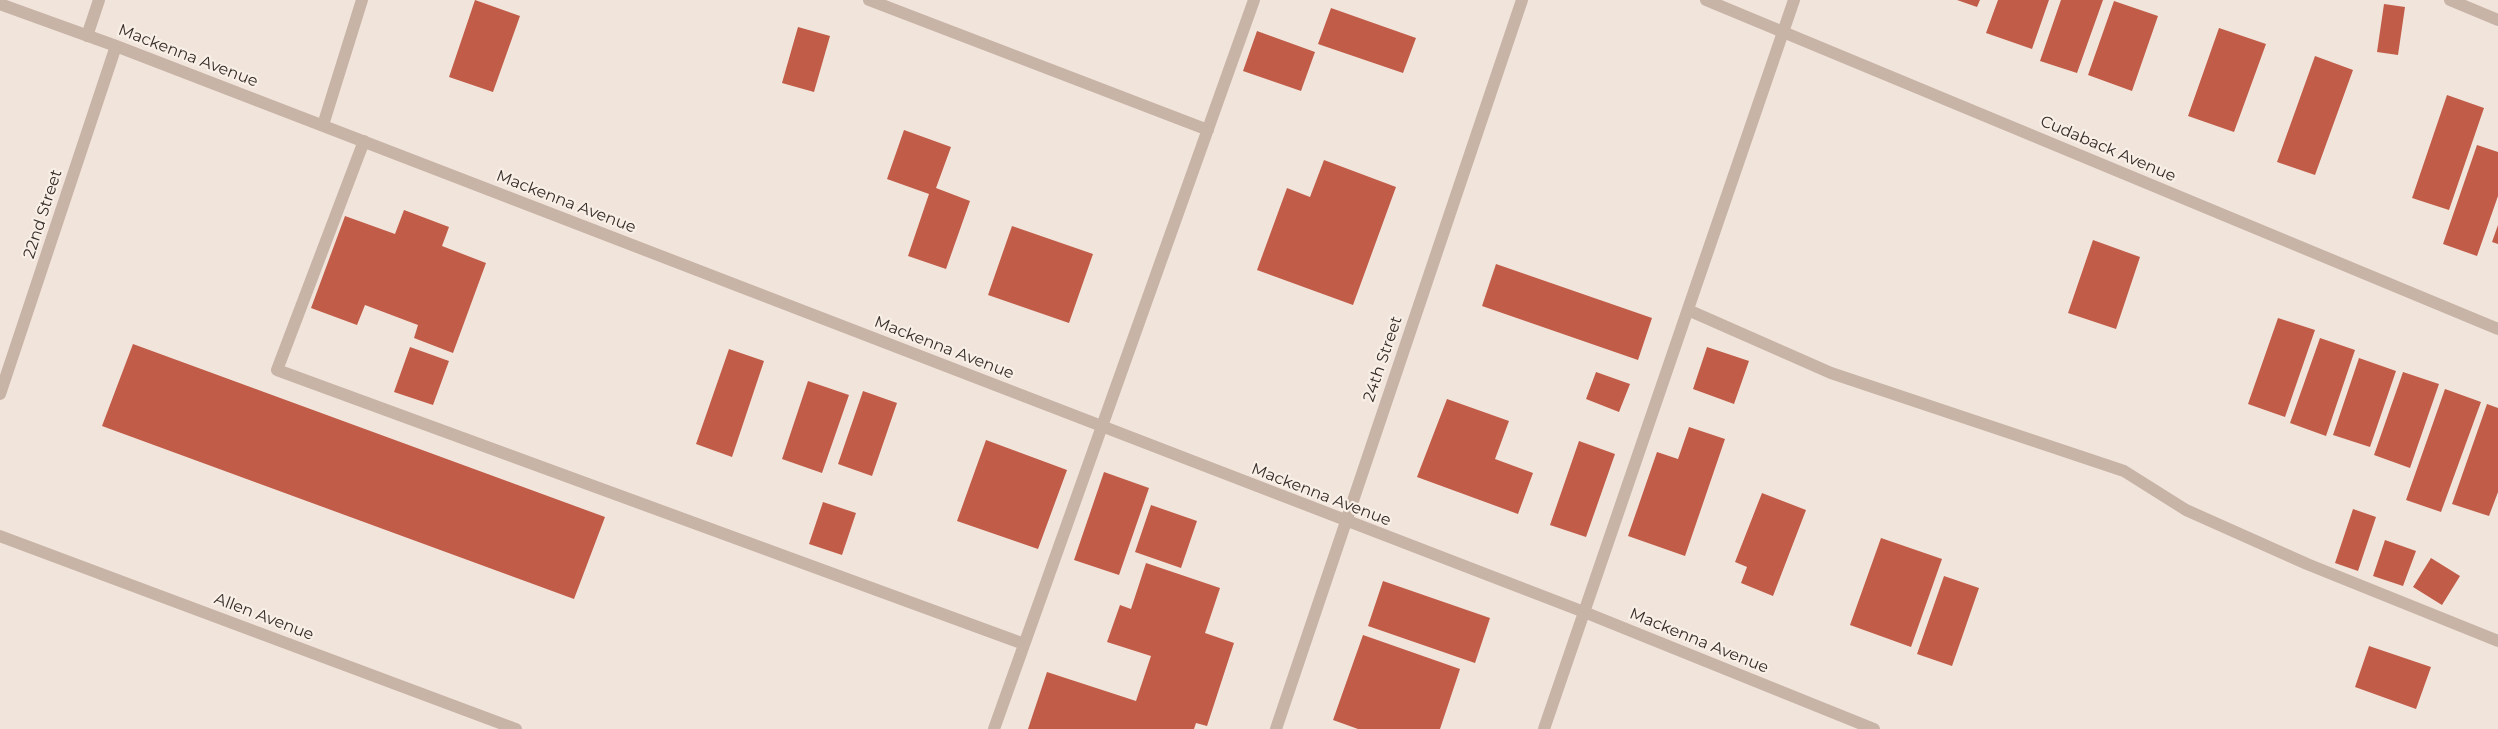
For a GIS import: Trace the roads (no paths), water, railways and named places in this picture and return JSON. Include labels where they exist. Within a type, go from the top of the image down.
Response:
[{"type":"street","points":[[87,36],[99,0]]},
{"type":"street","points":[[323,125],[362,0]]},
{"type":"street","points":[[869,0],[1208,130]]},
{"type":"street","points":[[994,729],[1254,0]]},
{"type":"street","name":"24th Street","points":[[1276,729],[1522,0]]},
{"type":"street","name":"Cudaback Avenue","points":[[1706,0],[2498,329]]},
{"type":"street","points":[[1544,729],[1794,0]]},
{"type":"street","points":[[2450,0],[2498,20]]},
{"type":"street","name":"Mackenna Avenue","points":[[0,4],[323,125],[1584,612],[1874,729]]},
{"type":"street","name":"22nd Street","points":[[0,394],[116,46]]},
{"type":"street","points":[[364,141],[277,370],[1024,644]]},
{"type":"street","points":[[1688,310],[1831,373],[2124,471],[2186,510],[2308,564],[2498,641]]},
{"type":"street","name":"Allen Avenue","points":[[0,536],[516,729]]}]
